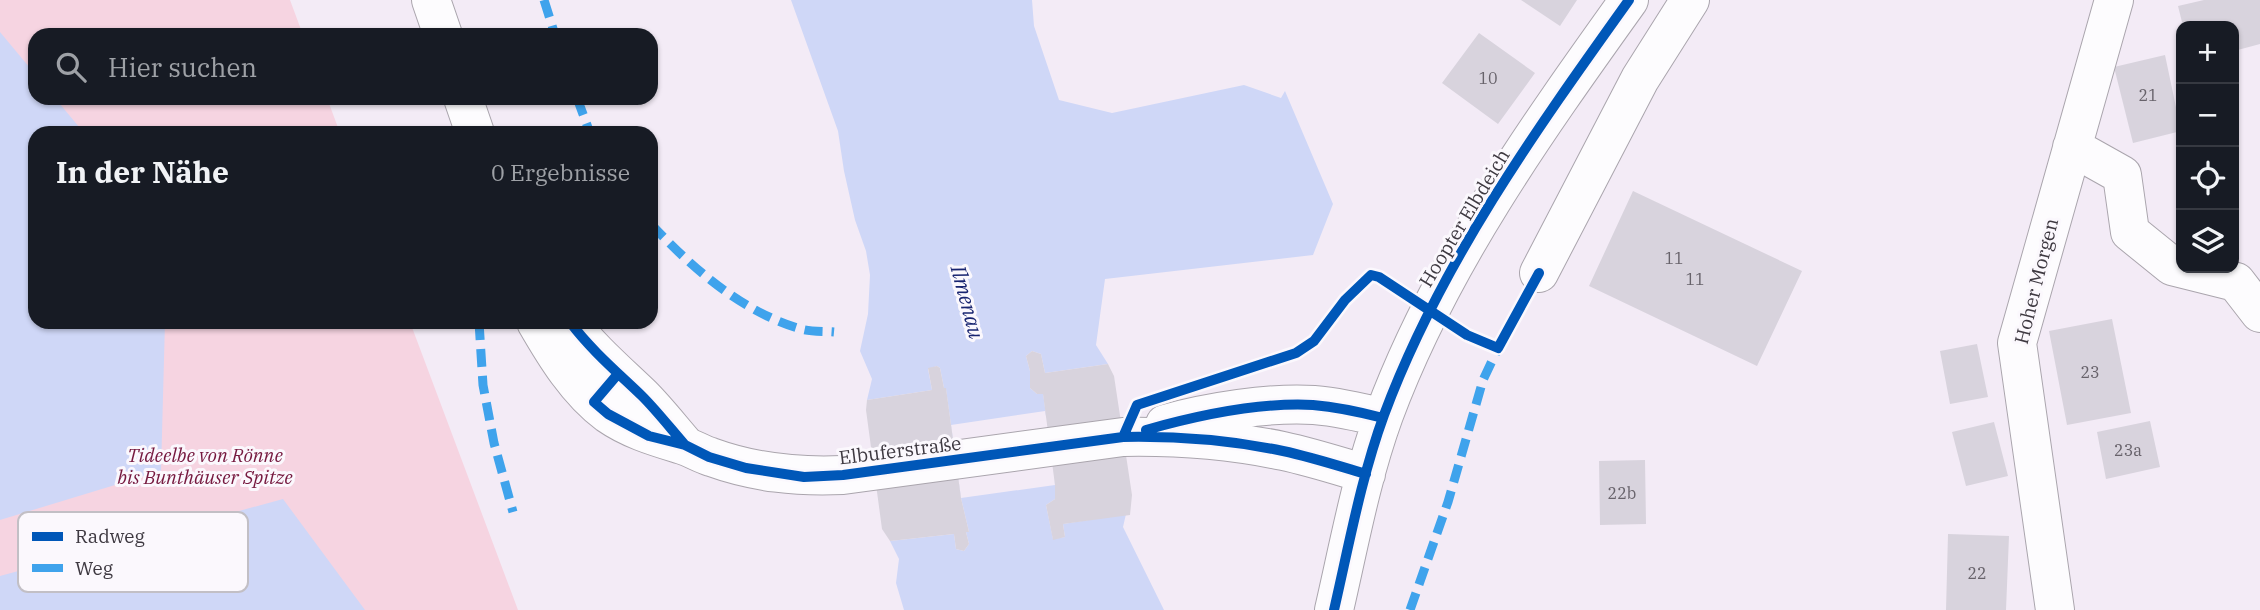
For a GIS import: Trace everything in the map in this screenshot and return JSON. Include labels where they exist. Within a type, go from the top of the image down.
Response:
[{"type":"street","points":[[431,0],[441,28]]},
{"type":"street","name":"Hoopter Elbdeich","points":[[1334,610],[1366,474],[1383,418],[1418,335],[1459,256],[1536,135],[1629,0]]},
{"type":"street","points":[[1539,273],[1640,79],[1690,0]]},
{"type":"street","name":"Hoher Morgen","points":[[2055,610],[2017,343],[2114,0]]},
{"type":"street","points":[[465,105],[473,126]]},
{"type":"street","points":[[2072,147],[2122,175],[2130,232],[2172,266],[2236,282],[2260,313]]},
{"type":"street","name":"Elbuferstraße","points":[[540,329],[574,380],[608,414],[649,436],[685,446],[709,457],[771,473],[804,477],[875,472],[1123,437],[1164,436],[1207,439],[1283,451],[1366,474]]},
{"type":"street","name":"Elbuferstraße","points":[[575,329],[642,397],[685,446]]},
{"type":"street","name":"Elbuferstraße","points":[[1123,437],[1190,417],[1280,406],[1344,408],[1383,418]]},
{"type":"green space","name":"Tideelbe von Rönne bis Bunthäuser Spitze","points":[[0,0],[290,0],[300,28],[28,28],[28,105],[330,105],[337,126],[28,126],[28,329],[413,329],[518,610],[0,610]]},
{"type":"water","name":"Ilmenau","points":[[791,0],[1032,0],[1034,26],[1059,100],[1112,113],[1244,85],[1281,98],[1285,91],[1333,204],[1313,255],[1105,279],[1096,345],[1108,364],[1045,373],[1041,354],[1032,351],[1026,356],[1030,371],[1030,388],[1037,394],[1043,394],[1044,400],[1055,485],[1055,499],[1046,505],[1053,539],[1065,537],[1063,524],[1126,514],[1123,527],[1164,610],[904,610],[896,583],[899,559],[890,541],[954,534],[956,549],[964,551],[969,544],[946,389],[937,366],[928,369],[932,390],[867,400],[872,379],[860,351],[868,314],[870,275],[866,251],[855,220],[838,131]]},
{"type":"water","points":[[0,32],[28,66],[28,105],[61,105],[78,126],[28,126],[28,329],[165,329],[161,471],[26,512],[18,512],[18,515],[0,520]]},
{"type":"water","points":[[283,499],[365,610],[0,610],[0,576],[18,571],[18,592],[248,592],[248,512],[235,512]]},
{"type":"pier","points":[[1045,411],[1046,416],[1049,416],[1055,485],[961,498],[951,425]]},
{"type":"building","points":[[1521,0],[1577,0],[1560,26]]},
{"type":"building","points":[[2204,0],[2260,0],[2260,44],[2239,50],[2239,21],[2182,21],[2178,6]]},
{"type":"building","points":[[1479,33],[1535,73],[1498,124],[1442,83]]},
{"type":"building","points":[[2165,55],[2176,107],[2176,132],[2133,143],[2114,67]]},
{"type":"building","points":[[1633,191],[1802,271],[1757,366],[1589,286]]},
{"type":"building","points":[[2112,319],[2131,413],[2067,425],[2049,331]]},
{"type":"building","points":[[1977,344],[1988,397],[1950,404],[1940,351]]},
{"type":"building","points":[[1032,351],[1041,354],[1045,373],[1108,364],[1114,376],[1132,495],[1130,515],[1063,524],[1065,537],[1053,540],[1046,505],[1055,499],[1055,485],[1043,394],[1037,394],[1030,388],[1030,371],[1026,356]]},
{"type":"building","points":[[937,366],[946,388],[961,498],[969,532],[966,532],[969,544],[964,551],[956,549],[954,534],[890,541],[882,529],[866,410],[867,400],[932,390],[928,368]]},
{"type":"building","points":[[2150,421],[2160,467],[2106,479],[2097,432]]},
{"type":"building","points":[[1994,422],[2008,476],[1966,486],[1952,432]]},
{"type":"building","points":[[1645,460],[1646,524],[1600,525],[1599,461]]},
{"type":"building","points":[[1948,534],[2009,536],[2006,610],[1946,610]]},
{"type":"marked path","points":[[544,0],[553,28]]},
{"type":"marked path","points":[[580,105],[587,126]]},
{"type":"marked path","points":[[658,231],[683,257],[719,287],[758,312],[801,329],[834,332]]},
{"type":"marked path","points":[[479,329],[483,385],[494,443],[513,512]]},
{"type":"marked path","points":[[1410,610],[1448,502],[1483,380],[1501,342]]},
{"type":"cycle path","points":[[1334,610],[1376,439],[1407,359],[1433,305],[1525,149],[1629,0]]},
{"type":"cycle path","points":[[1123,437],[1137,405],[1296,353],[1314,341],[1345,300],[1371,275],[1379,277],[1467,335],[1498,348],[1539,273]]},
{"type":"cycle path","points":[[576,329],[648,402],[685,445]]},
{"type":"cycle path","points":[[617,375],[594,402],[608,414],[649,436],[685,445],[709,457],[746,468],[804,477],[843,475],[1123,437],[1183,438],[1263,447],[1366,474]]},
{"type":"cycle path","points":[[1146,430],[1187,419],[1271,406],[1322,406],[1383,418]]}]
